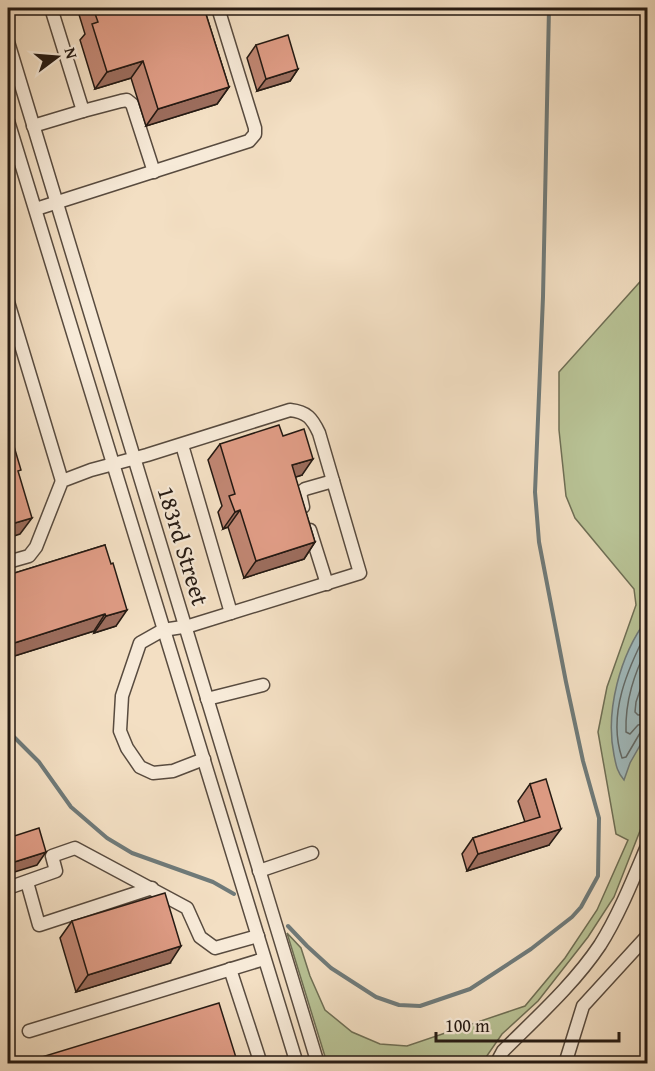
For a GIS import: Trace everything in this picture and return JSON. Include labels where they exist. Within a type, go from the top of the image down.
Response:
[{"type":"street","points":[[51,8],[83,111]]},
{"type":"street","points":[[36,208],[249,141],[255,134],[218,8]]},
{"type":"street","name":"183rd Street","points":[[8,42],[318,1064]]},
{"type":"street","points":[[33,126],[127,100],[132,104],[154,172]]},
{"type":"street","name":"183rd Street","points":[[8,121],[297,1064]]},
{"type":"street","points":[[8,302],[62,481],[36,547],[29,555],[8,562]]},
{"type":"street","points":[[62,481],[113,463],[182,445],[290,410],[303,411],[312,418],[319,433],[360,573],[186,627],[163,630],[140,643],[122,696],[120,731],[127,748],[140,767],[153,773],[173,771],[204,759]]},
{"type":"street","points":[[182,445],[231,613]]},
{"type":"street","points":[[327,584],[300,493],[305,489],[333,481]]},
{"type":"street","points":[[207,699],[263,685]]},
{"type":"street","points":[[496,1064],[503,1051],[566,986],[600,945],[634,879],[648,844]]},
{"type":"street","points":[[8,888],[57,871],[52,856],[75,848],[187,908],[201,937],[215,948],[258,936]]},
{"type":"street","points":[[259,871],[312,853]]},
{"type":"street","points":[[27,882],[39,925],[152,888]]},
{"type":"street","points":[[566,1064],[583,1006],[648,935]]},
{"type":"street","points":[[29,1031],[264,959]]},
{"type":"street","points":[[230,969],[261,1064]]},
{"type":"green space","points":[[647,274],[647,813],[614,897],[588,937],[538,1001],[502,1034],[482,1063],[327,1063],[287,933],[301,948],[325,1010],[352,1032],[380,1044],[407,1046],[525,1006],[565,958],[597,910],[628,840],[616,834],[598,732],[607,687],[636,605],[634,589],[575,518],[566,496],[559,430],[559,372]]},
{"type":"water","points":[[647,619],[647,733],[630,763],[624,780],[618,771],[614,755],[613,702],[622,666],[637,633]]},
{"type":"building","points":[[93,8],[204,8],[229,87],[158,109],[143,61],[107,72],[92,24],[98,22]]},
{"type":"building","points":[[288,35],[298,69],[266,79],[256,45]]},
{"type":"building","points":[[279,425],[283,436],[304,429],[313,459],[292,465],[315,542],[256,561],[240,510],[235,512],[229,496],[235,494],[220,444]]},
{"type":"building","points":[[8,426],[32,518],[8,525]]},
{"type":"building","points":[[105,545],[111,564],[113,563],[127,610],[106,616],[105,614],[8,645],[8,575]]},
{"type":"building","points":[[546,779],[561,829],[478,854],[473,838],[540,817],[530,784]]},
{"type":"building","points":[[39,828],[46,852],[8,864],[8,838]]},
{"type":"building","points":[[165,893],[181,946],[88,975],[72,921]]},
{"type":"building","points":[[219,1003],[238,1064],[33,1064],[32,1060]]},
{"type":"waterway","points":[[288,926],[331,968],[376,997],[399,1005],[420,1006],[470,989],[531,949],[572,917],[581,907],[598,876],[599,818],[583,761],[566,682],[539,542],[535,492],[543,297],[549,8]]},
{"type":"waterway","points":[[8,731],[39,762],[71,807],[107,838],[132,853],[213,882],[234,894]]}]
